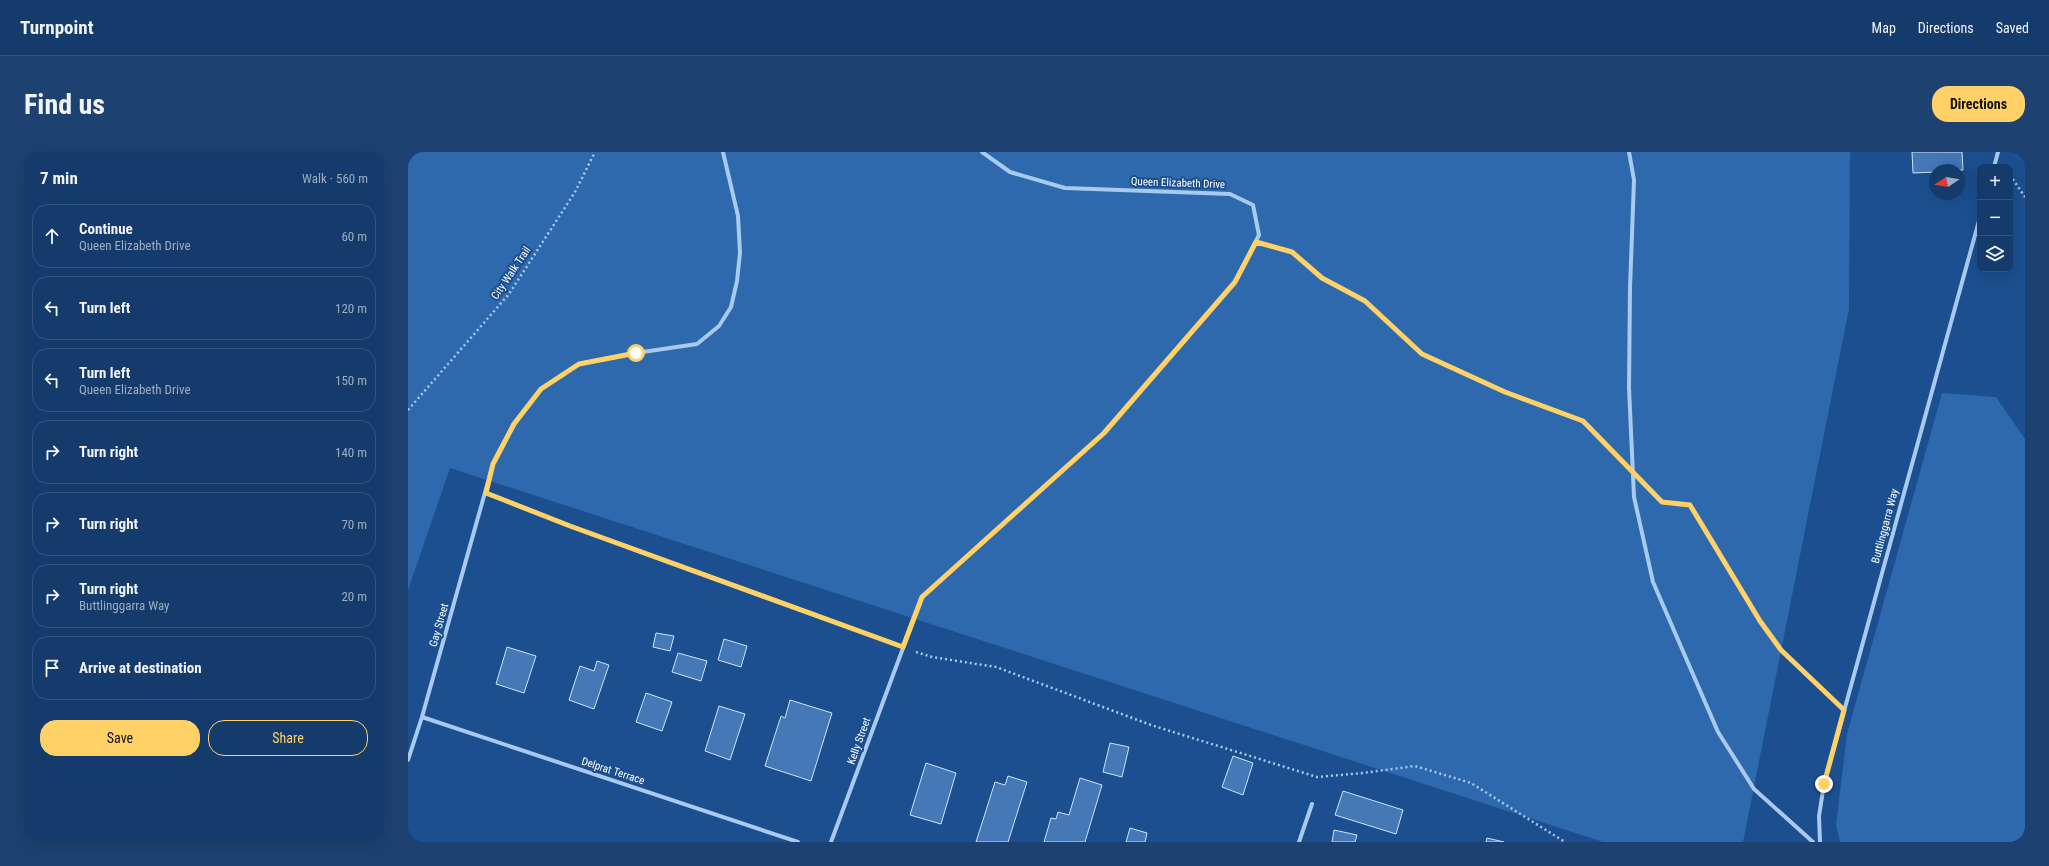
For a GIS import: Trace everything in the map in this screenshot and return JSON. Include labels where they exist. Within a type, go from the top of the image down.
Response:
[{"type":"street","points":[[486,493],[496,457],[514,424],[541,389],[579,364],[636,353],[697,344],[719,326],[731,307],[737,281],[740,254],[738,216],[723,152]]},
{"type":"street","name":"Queen Elizabeth Drive","points":[[903,647],[922,597],[1104,433],[1235,282],[1259,235],[1253,204],[1230,194],[1065,188],[1010,172],[982,152]]},
{"type":"street","points":[[1629,152],[1634,180],[1630,288],[1629,388],[1634,497],[1653,582],[1718,732],[1754,789],[1813,842]]},
{"type":"street","points":[[1995,164],[1998,152]]},
{"type":"street","name":"Buttlinggarra Way","points":[[1820,842],[1819,816],[1824,784],[1977,228]]},
{"type":"street","name":"Gay Street","points":[[408,760],[422,717],[486,493]]},
{"type":"street","name":"Kelly Street","points":[[831,842],[903,647]]},
{"type":"street","name":"Delprat Terrace","points":[[422,717],[798,842]]},
{"type":"street","points":[[1299,842],[1312,804]]},
{"type":"path","name":"City Walk Trail","points":[[408,410],[509,294],[575,192],[596,152]]},
{"type":"path","points":[[2013,179],[2025,197]]},
{"type":"path","points":[[1256,242],[1292,252],[1322,278],[1365,301],[1422,354],[1505,392],[1583,421],[1662,502],[1690,505],[1764,627],[1781,650],[1844,710]]},
{"type":"path","points":[[486,493],[570,526],[932,657],[996,667],[1151,725],[1317,777],[1415,766],[1471,783],[1565,842]]},
{"type":"shaded area","points":[[408,152],[1850,152],[1849,309],[1743,842],[1603,842],[450,468],[408,590]]},
{"type":"shaded area","points":[[1942,393],[1996,397],[2025,439],[2025,842],[1840,842],[1836,825],[1847,734]]},
{"type":"building","points":[[1912,152],[1962,152],[1963,164],[1929,164],[1929,172],[1913,173]]},
{"type":"building","points":[[656,633],[674,636],[670,651],[653,647]]},
{"type":"building","points":[[724,639],[747,646],[741,667],[718,660]]},
{"type":"building","points":[[507,647],[536,656],[524,693],[496,684]]},
{"type":"building","points":[[678,653],[707,661],[701,681],[672,672]]},
{"type":"building","points":[[597,661],[609,665],[594,709],[569,700],[580,666],[594,671]]},
{"type":"building","points":[[646,693],[672,702],[662,731],[636,722]]},
{"type":"building","points":[[790,700],[832,713],[811,781],[765,766],[781,716],[785,718]]},
{"type":"building","points":[[719,706],[745,714],[730,760],[705,751]]},
{"type":"building","points":[[1110,743],[1129,747],[1122,777],[1103,772]]},
{"type":"building","points":[[1233,756],[1253,763],[1243,795],[1222,787]]},
{"type":"building","points":[[926,763],[956,773],[941,824],[910,815]]},
{"type":"building","points":[[1008,776],[1027,782],[1008,842],[976,842],[995,782],[1005,785]]},
{"type":"building","points":[[1080,778],[1102,785],[1085,842],[1044,842],[1051,818],[1056,819],[1058,812],[1069,815]]},
{"type":"building","points":[[1343,791],[1403,810],[1396,834],[1335,815]]},
{"type":"building","points":[[1130,828],[1147,833],[1145,842],[1126,842]]},
{"type":"building","points":[[1334,830],[1357,835],[1355,842],[1332,842]]},
{"type":"building","points":[[1487,838],[1504,842],[1486,842]]},
{"type":"route","points":[[636,353],[579,364],[541,389],[514,424],[493,464],[486,493],[570,526],[753,591],[903,647],[922,597],[1104,433],[1235,282],[1256,242],[1292,252],[1322,278],[1365,301],[1422,354],[1505,392],[1583,421],[1662,502],[1690,505],[1760,621],[1781,650],[1844,710],[1824,784]]}]
